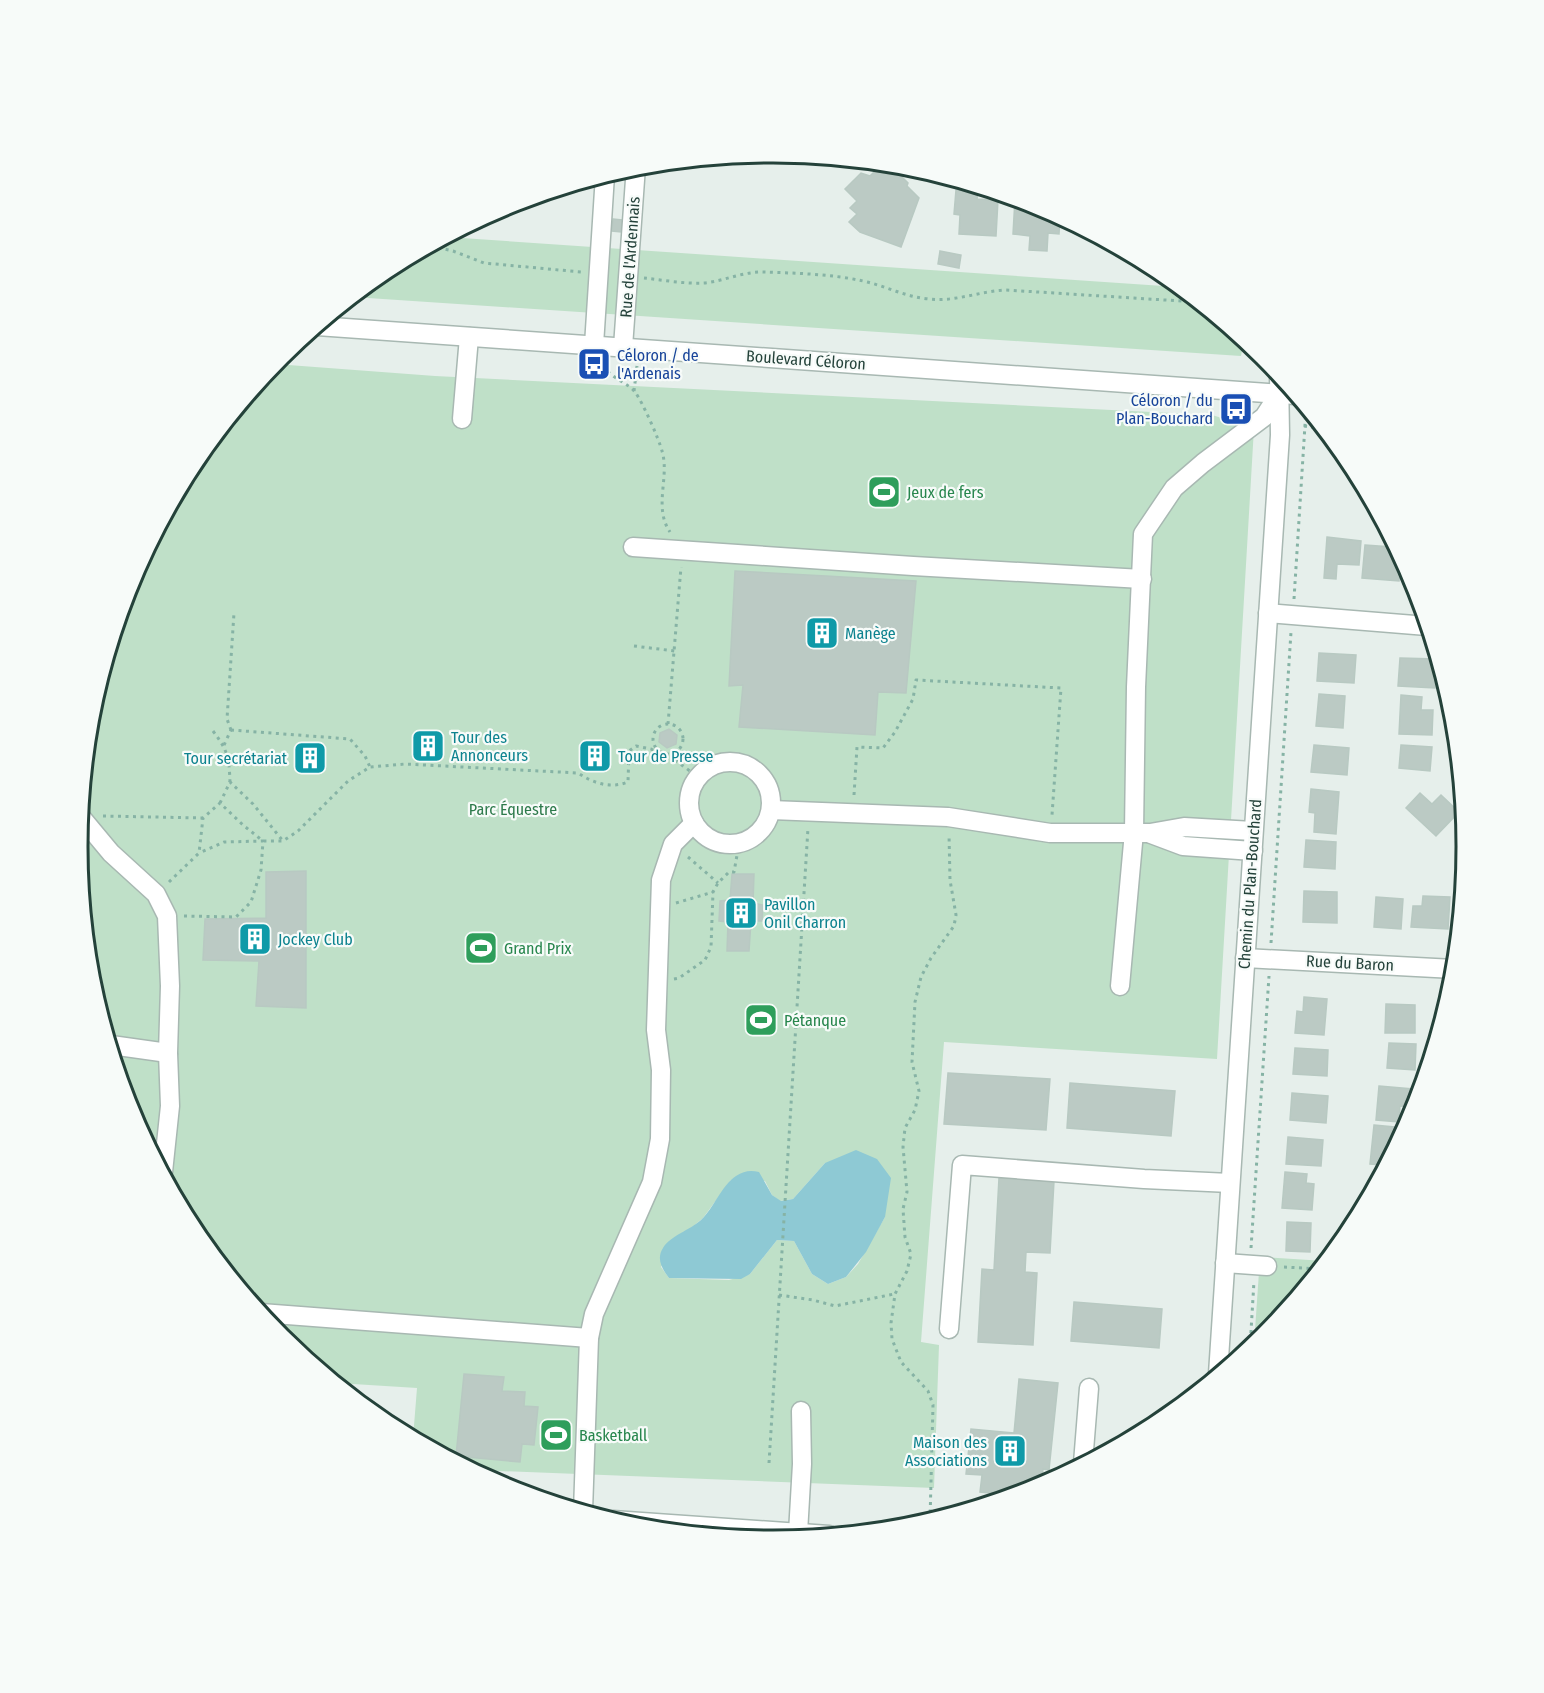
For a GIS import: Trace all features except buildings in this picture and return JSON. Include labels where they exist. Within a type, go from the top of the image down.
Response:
[{"type":"street","name":"Rue de l'Ardennais","points":[[623,347],[635,177]]},
{"type":"street","name":"Rue de l'Ardennais","points":[[594,345],[604,184]]},
{"type":"street","name":"Boulevard Céloron","points":[[328,327],[1285,395]]},
{"type":"street","points":[[462,419],[469,337]]},
{"type":"street","points":[[1120,986],[1142,832],[1136,687],[1143,534],[1174,488],[1259,421],[1286,396]]},
{"type":"street","name":"Chemin du Plan-Bouchard","points":[[1219,1364],[1280,435],[1287,397]]},
{"type":"street","points":[[633,547],[1142,579]]},
{"type":"street","points":[[1268,613],[1418,625]]},
{"type":"street","points":[[734,762],[747,765],[767,784],[771,796],[771,810],[768,821],[751,839],[740,844],[726,844],[713,841],[702,834],[694,823],[689,799],[698,777],[708,768],[721,763],[734,762]]},
{"type":"street","points":[[771,810],[948,817],[1050,832],[1142,832],[1184,827],[1253,831]]},
{"type":"street","points":[[583,1503],[589,1338],[594,1314],[652,1182],[660,1139],[661,1070],[656,1030],[662,880],[673,844],[694,823]]},
{"type":"street","points":[[89,824],[111,854],[156,894],[167,916],[170,986],[168,1053],[170,1106],[164,1159]]},
{"type":"street","points":[[1142,832],[1183,846],[1252,851]]},
{"type":"street","name":"Rue du Baron","points":[[1245,958],[1444,968]]},
{"type":"street","points":[[119,1046],[168,1053]]},
{"type":"street","points":[[949,1329],[962,1165],[1230,1183]]},
{"type":"street","points":[[1225,1263],[1260,1270]]},
{"type":"street","points":[[274,1314],[589,1338]]},
{"type":"street","points":[[1084,1455],[1089,1388]]},
{"type":"street","points":[[798,1529],[802,1464],[801,1411]]},
{"type":"path","points":[[443,248],[484,263],[589,273]]},
{"type":"path","points":[[644,278],[699,283],[740,274],[763,272],[852,279],[905,295],[927,299],[954,299],[1006,290],[1184,301]]},
{"type":"path","points":[[604,365],[608,372],[634,391],[637,365]]},
{"type":"path","points":[[1294,596],[1305,419]]},
{"type":"path","points":[[1304,426],[1312,427]]},
{"type":"path","points":[[224,745],[231,730],[227,719],[234,613]]},
{"type":"path","name":"Chemin du Plan-Bouchard","points":[[1271,939],[1291,633]]},
{"type":"path","points":[[634,646],[675,651]]},
{"type":"path","points":[[853,812],[857,747],[883,748],[895,732],[913,699],[916,680],[1061,688],[1050,832]]},
{"type":"path","points":[[668,753],[678,750],[683,739],[680,728],[671,724],[659,727],[654,739],[657,748],[668,753],[698,777]]},
{"type":"path","points":[[231,730],[350,739],[365,756],[370,767]]},
{"type":"path","points":[[89,821],[203,818],[220,803],[230,782],[229,758],[224,745],[213,731]]},
{"type":"path","points":[[156,894],[199,853],[224,842],[284,841],[298,831],[348,781],[370,767],[405,764],[578,773],[591,781],[604,785],[621,785],[628,782],[629,751],[636,747],[651,749],[675,760]]},
{"type":"path","points":[[230,782],[253,804],[284,841]]},
{"type":"path","points":[[220,803],[263,841]]},
{"type":"path","points":[[768,1463],[809,811]]},
{"type":"path","points":[[930,1511],[933,1406],[928,1391],[901,1362],[892,1339],[891,1323],[895,1294],[907,1271],[911,1254],[904,1228],[903,1209],[907,1192],[903,1147],[905,1128],[915,1110],[919,1091],[912,1062],[915,1002],[921,977],[931,958],[954,926],[956,915],[950,880],[948,817]]},
{"type":"path","points":[[199,853],[203,818]]},
{"type":"path","points":[[167,916],[236,916],[251,902],[261,870],[263,841]]},
{"type":"path","points":[[673,844],[718,883]]},
{"type":"path","points":[[657,982],[679,978],[705,960],[711,947],[713,892],[729,872],[734,872],[740,844]]},
{"type":"path","points":[[660,908],[713,892]]},
{"type":"path","name":"Chemin du Plan-Bouchard","points":[[1250,1252],[1269,977]]},
{"type":"path","points":[[1252,1333],[1260,1270],[1309,1269]]},
{"type":"path","points":[[779,1295],[835,1306],[895,1294]]},
{"type":"path","points":[[907,1457],[933,1460]]},
{"type":"green space","points":[[461,238],[1163,286],[1223,333],[1242,351],[1241,356],[365,298],[392,278]]},
{"type":"green space","name":"Parc Équestre","points":[[287,365],[435,376],[1212,415],[1254,428],[1217,1059],[944,1042],[921,1342],[939,1345],[934,1488],[494,1471],[414,1428],[417,1388],[350,1384],[289,1330],[230,1263],[180,1188],[141,1108],[112,1023],[94,936],[88,846],[94,757],[112,670],[125,627],[159,544],[180,505],[230,430],[258,396]],"holes":[[[825,1163],[885,1217],[858,1264],[846,1277],[828,1284],[812,1274],[794,1241],[777,1240],[750,1274],[729,1280],[669,1278],[661,1267],[677,1236],[703,1218],[731,1180],[765,1181],[772,1195],[780,1201],[793,1199]]]},
{"type":"green space","points":[[1260,1257],[1316,1260],[1286,1297],[1255,1330]]},
{"type":"water","points":[[856,1150],[877,1159],[891,1178],[885,1217],[866,1252],[846,1277],[828,1284],[812,1274],[794,1241],[777,1240],[750,1274],[741,1279],[669,1278],[664,1271],[660,1256],[666,1244],[701,1220],[726,1185],[736,1176],[747,1171],[759,1172],[772,1195],[781,1201],[793,1199],[825,1163]]},
{"type":"place","name":"Céloron / de l'Ardenais","points":[[594,364]]},
{"type":"place","name":"Céloron / du Plan-Bouchard","points":[[1236,409]]},
{"type":"place","name":"Jeux de fers","points":[[884,492]]},
{"type":"place","name":"Manège","points":[[822,633]]},
{"type":"place","name":"Tour des Annonceurs","points":[[428,746]]},
{"type":"place","name":"Tour de Presse","points":[[595,756]]},
{"type":"place","name":"Tour secrétariat","points":[[310,758]]},
{"type":"place","name":"Pavillon Onil Charron","points":[[741,913]]},
{"type":"place","name":"Jockey Club","points":[[255,939]]},
{"type":"place","name":"Grand Prix","points":[[481,948]]},
{"type":"place","name":"Pétanque","points":[[761,1020]]},
{"type":"place","name":"Basketball","points":[[556,1435]]},
{"type":"place","name":"Maison des Associations","points":[[1010,1451]]}]
